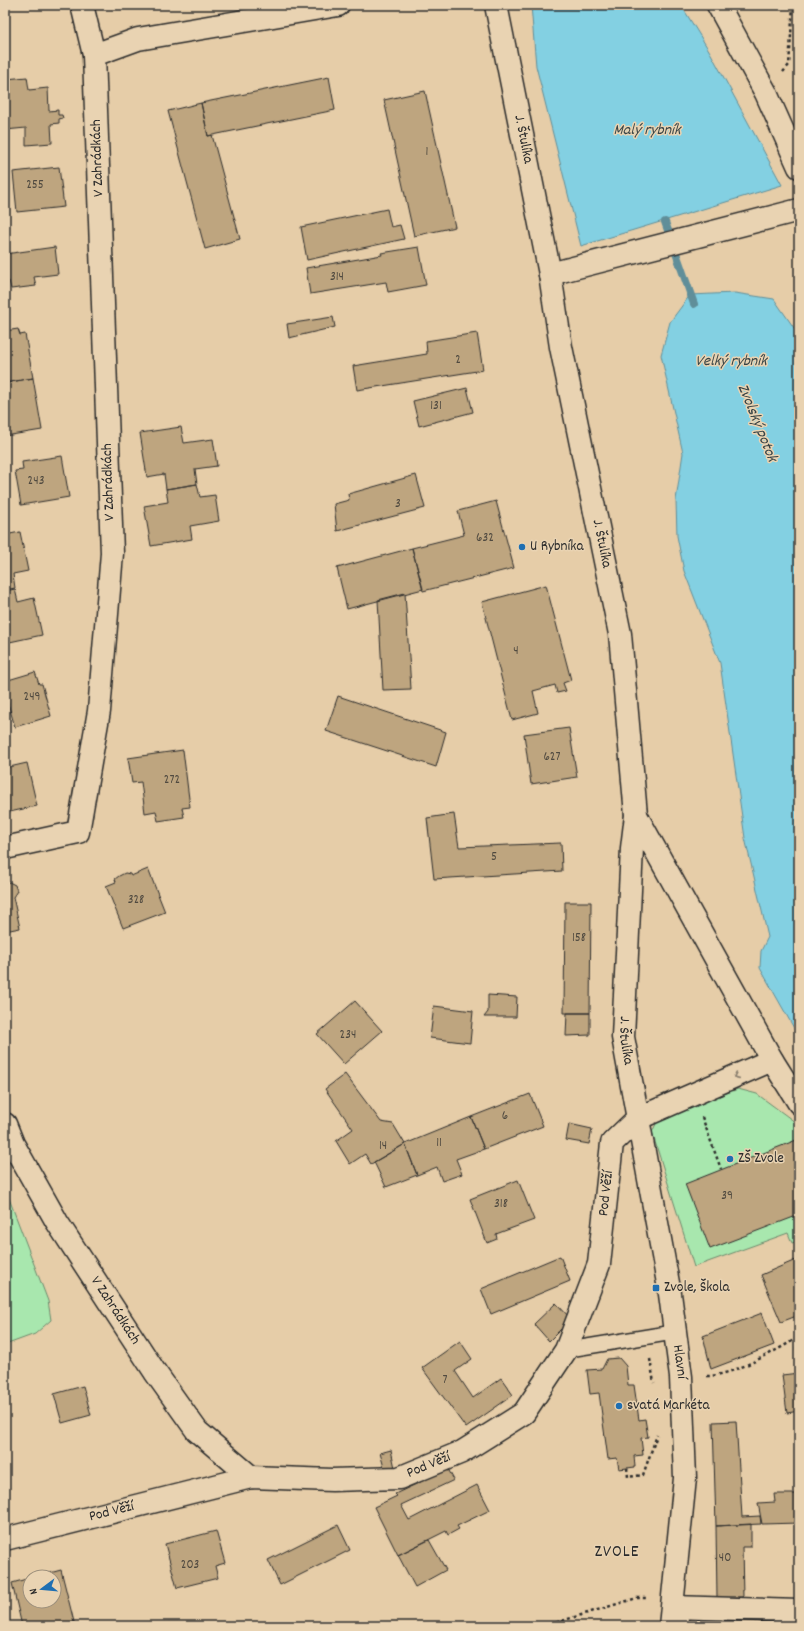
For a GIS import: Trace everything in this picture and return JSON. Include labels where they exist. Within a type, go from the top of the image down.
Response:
[{"type":"street","name":"V Zahrádkách","points":[[5,848],[78,832],[99,711],[112,553],[94,55],[82,5]]},
{"type":"street","points":[[94,55],[138,39],[338,5]]},
{"type":"street","name":"J. Štulíka","points":[[496,5],[550,274],[561,347],[620,634],[636,815],[632,848],[622,1036],[637,1119]]},
{"type":"street","points":[[718,5],[766,93],[799,167]]},
{"type":"street","points":[[550,274],[799,210]]},
{"type":"street","name":"J. Štulíka","points":[[636,815],[772,1060],[799,1104]]},
{"type":"street","points":[[637,1119],[772,1060]]},
{"type":"street","name":"Hlavní","points":[[637,1119],[676,1332],[681,1377],[685,1478],[674,1614]]},
{"type":"street","name":"Pod Věží","points":[[5,1539],[251,1477],[332,1480],[399,1478],[462,1452],[524,1413],[566,1350],[599,1264],[612,1143],[637,1119]]},
{"type":"street","name":"V Zahrádkách","points":[[5,1124],[13,1144],[57,1222],[155,1372],[197,1431],[251,1477]]},
{"type":"street","points":[[674,1614],[799,1611]]},
{"type":"lane","points":[[566,1350],[676,1332]]},
{"type":"path","points":[[766,93],[789,65],[793,5]]},
{"type":"path","points":[[693,1095],[721,1169]]},
{"type":"path","points":[[646,1337],[654,1388]]},
{"type":"path","points":[[681,1377],[718,1376],[774,1351],[799,1337]]},
{"type":"path","points":[[627,1468],[628,1476],[643,1475],[658,1432]]},
{"type":"path","points":[[546,1626],[637,1598],[674,1614]]},
{"type":"green space","name":"ZŠ Zvole","points":[[738,1089],[757,1094],[799,1125],[799,1241],[792,1243],[788,1233],[694,1267],[652,1132],[659,1118]]},
{"type":"green space","points":[[5,1188],[48,1301],[51,1320],[35,1334],[5,1345]]},
{"type":"water","name":"Malý rybník","points":[[531,5],[681,5],[710,52],[782,185],[581,246],[536,66]]},
{"type":"water","name":"Velký rybník","points":[[735,293],[774,299],[799,335],[799,1037],[760,968],[761,951],[768,937],[745,838],[720,663],[684,571],[677,536],[676,500],[683,453],[661,355],[670,322],[690,295]]},
{"type":"building","points":[[27,77],[29,90],[48,88],[49,111],[58,110],[58,115],[62,115],[63,118],[59,119],[59,123],[51,124],[52,143],[26,145],[26,128],[5,130],[5,92],[8,92],[6,79]]},
{"type":"building","points":[[329,77],[335,110],[208,136],[201,103]]},
{"type":"building","points":[[425,91],[455,227],[414,236],[384,100]]},
{"type":"building","points":[[201,103],[208,136],[212,135],[240,239],[205,249],[168,111]]},
{"type":"building","points":[[59,167],[64,207],[17,212],[13,172]]},
{"type":"building","points":[[387,209],[391,227],[400,225],[404,239],[307,260],[301,227]]},
{"type":"building","points":[[55,247],[58,274],[34,277],[36,286],[11,289],[9,281],[5,281],[5,254]]},
{"type":"building","points":[[419,247],[426,285],[388,292],[386,282],[310,294],[306,268]]},
{"type":"building","points":[[333,317],[335,327],[289,338],[287,324]]},
{"type":"building","points":[[18,329],[20,335],[25,334],[33,378],[5,383],[5,331]]},
{"type":"building","points":[[477,333],[483,370],[357,390],[353,366],[427,354],[426,341]]},
{"type":"building","points":[[33,378],[42,430],[5,436],[5,383]]},
{"type":"building","points":[[467,388],[473,412],[419,426],[413,401]]},
{"type":"building","points":[[181,427],[184,443],[213,439],[217,466],[195,469],[197,484],[166,489],[164,474],[147,477],[140,433]]},
{"type":"building","points":[[62,456],[69,497],[21,505],[15,471],[23,470],[22,462]]},
{"type":"building","points":[[416,475],[425,508],[337,531],[334,504],[349,500],[348,494]]},
{"type":"building","points":[[197,484],[200,497],[215,495],[219,521],[190,526],[192,539],[151,546],[144,506],[168,502],[166,489]]},
{"type":"building","points":[[496,501],[514,568],[423,591],[412,548],[464,535],[458,511]]},
{"type":"building","points":[[20,532],[28,571],[13,574],[15,588],[5,590],[5,535]]},
{"type":"building","points":[[412,548],[423,589],[347,609],[337,568]]},
{"type":"building","points":[[546,585],[571,680],[563,683],[566,691],[557,693],[555,685],[533,691],[538,713],[512,720],[482,602]]},
{"type":"building","points":[[15,589],[18,602],[34,598],[42,635],[5,643],[5,591]]},
{"type":"building","points":[[405,593],[411,689],[383,690],[378,600]]},
{"type":"building","points":[[35,672],[39,684],[42,684],[51,716],[15,727],[5,693],[5,681]]},
{"type":"building","points":[[338,696],[446,732],[436,767],[326,731]]},
{"type":"building","points":[[569,728],[577,777],[531,784],[524,734]]},
{"type":"building","points":[[183,750],[190,807],[182,808],[184,817],[158,821],[156,811],[145,813],[141,782],[132,783],[128,758]]},
{"type":"building","points":[[27,763],[37,806],[5,813],[5,768]]},
{"type":"building","points":[[454,814],[459,847],[561,843],[562,871],[434,879],[427,818]]},
{"type":"building","points":[[148,869],[165,912],[123,928],[106,886],[116,882],[115,879],[125,873],[130,874],[131,876]]},
{"type":"building","points":[[9,882],[15,885],[17,891],[13,897],[20,928],[5,931],[5,883]]},
{"type":"building","points":[[565,902],[591,902],[590,1013],[564,1013]]},
{"type":"building","points":[[488,995],[517,997],[516,1017],[484,1017],[488,1012]]},
{"type":"building","points":[[355,1001],[382,1031],[344,1064],[317,1034]]},
{"type":"building","points":[[434,1006],[473,1011],[470,1043],[430,1038]]},
{"type":"building","points":[[567,1013],[590,1013],[590,1035],[566,1036]]},
{"type":"building","points":[[345,1074],[381,1122],[393,1124],[405,1144],[371,1164],[365,1154],[350,1164],[336,1141],[353,1129],[325,1089]]},
{"type":"building","points":[[530,1094],[543,1126],[484,1149],[471,1117]]},
{"type":"building","points":[[471,1117],[484,1149],[456,1159],[462,1174],[442,1181],[437,1167],[417,1175],[405,1144]]},
{"type":"building","points":[[569,1124],[592,1129],[589,1144],[566,1140]]},
{"type":"building","points":[[799,1139],[799,1215],[710,1249],[685,1184]]},
{"type":"building","points":[[405,1144],[417,1175],[386,1187],[374,1162]]},
{"type":"building","points":[[518,1180],[534,1220],[496,1234],[497,1239],[487,1243],[470,1199]]},
{"type":"building","points":[[560,1256],[570,1281],[491,1314],[481,1289]]},
{"type":"building","points":[[798,1259],[799,1315],[781,1322],[761,1275]]},
{"type":"building","points":[[556,1303],[571,1319],[549,1341],[534,1324]]},
{"type":"building","points":[[762,1313],[774,1345],[711,1369],[703,1336]]},
{"type":"building","points":[[460,1341],[472,1359],[455,1371],[473,1398],[501,1378],[513,1395],[466,1428],[422,1368]]},
{"type":"building","points":[[796,1347],[799,1347],[799,1373]]},
{"type":"building","name":"svatá Markéta","points":[[619,1358],[626,1366],[628,1385],[634,1385],[639,1420],[645,1419],[648,1437],[641,1438],[643,1455],[634,1456],[635,1467],[619,1469],[617,1458],[608,1459],[599,1393],[590,1394],[587,1370],[602,1369],[607,1359]]},
{"type":"building","points":[[799,1373],[799,1411],[787,1413],[782,1375]]},
{"type":"building","points":[[83,1386],[91,1415],[62,1423],[54,1394]]},
{"type":"building","points":[[736,1421],[742,1517],[760,1516],[761,1524],[716,1526],[713,1422]]},
{"type":"building","points":[[391,1450],[395,1468],[385,1471],[380,1453]]},
{"type":"building","points":[[448,1469],[454,1480],[401,1505],[409,1520],[477,1485],[490,1510],[457,1526],[459,1529],[448,1535],[446,1531],[398,1555],[374,1507],[397,1496],[395,1494]]},
{"type":"building","points":[[774,1494],[799,1494],[799,1523],[762,1524],[758,1503],[775,1502]]},
{"type":"building","points":[[751,1524],[751,1547],[742,1547],[743,1597],[717,1598],[716,1526]]},
{"type":"building","points":[[338,1525],[350,1550],[280,1585],[268,1560]]},
{"type":"building","points":[[216,1531],[225,1563],[215,1566],[218,1578],[177,1588],[165,1544]]},
{"type":"building","points":[[429,1540],[446,1570],[415,1587],[398,1555]]},
{"type":"building","points":[[62,1574],[75,1626],[22,1626],[12,1583],[22,1580],[22,1609],[62,1609]]},
{"type":"waterway","name":"Zvolský potok","points":[[665,222],[694,304]]},
{"type":"place","name":"U Rybníka","points":[[522,547]]},
{"type":"place","name":"ZŠ Zvole","points":[[730,1159]]},
{"type":"place","name":"Zvole, Škola","points":[[656,1288]]},
{"type":"place","name":"svatá Markéta","points":[[619,1406]]},
{"type":"district","name":"ZVOLE","points":[[617,1553]]}]
